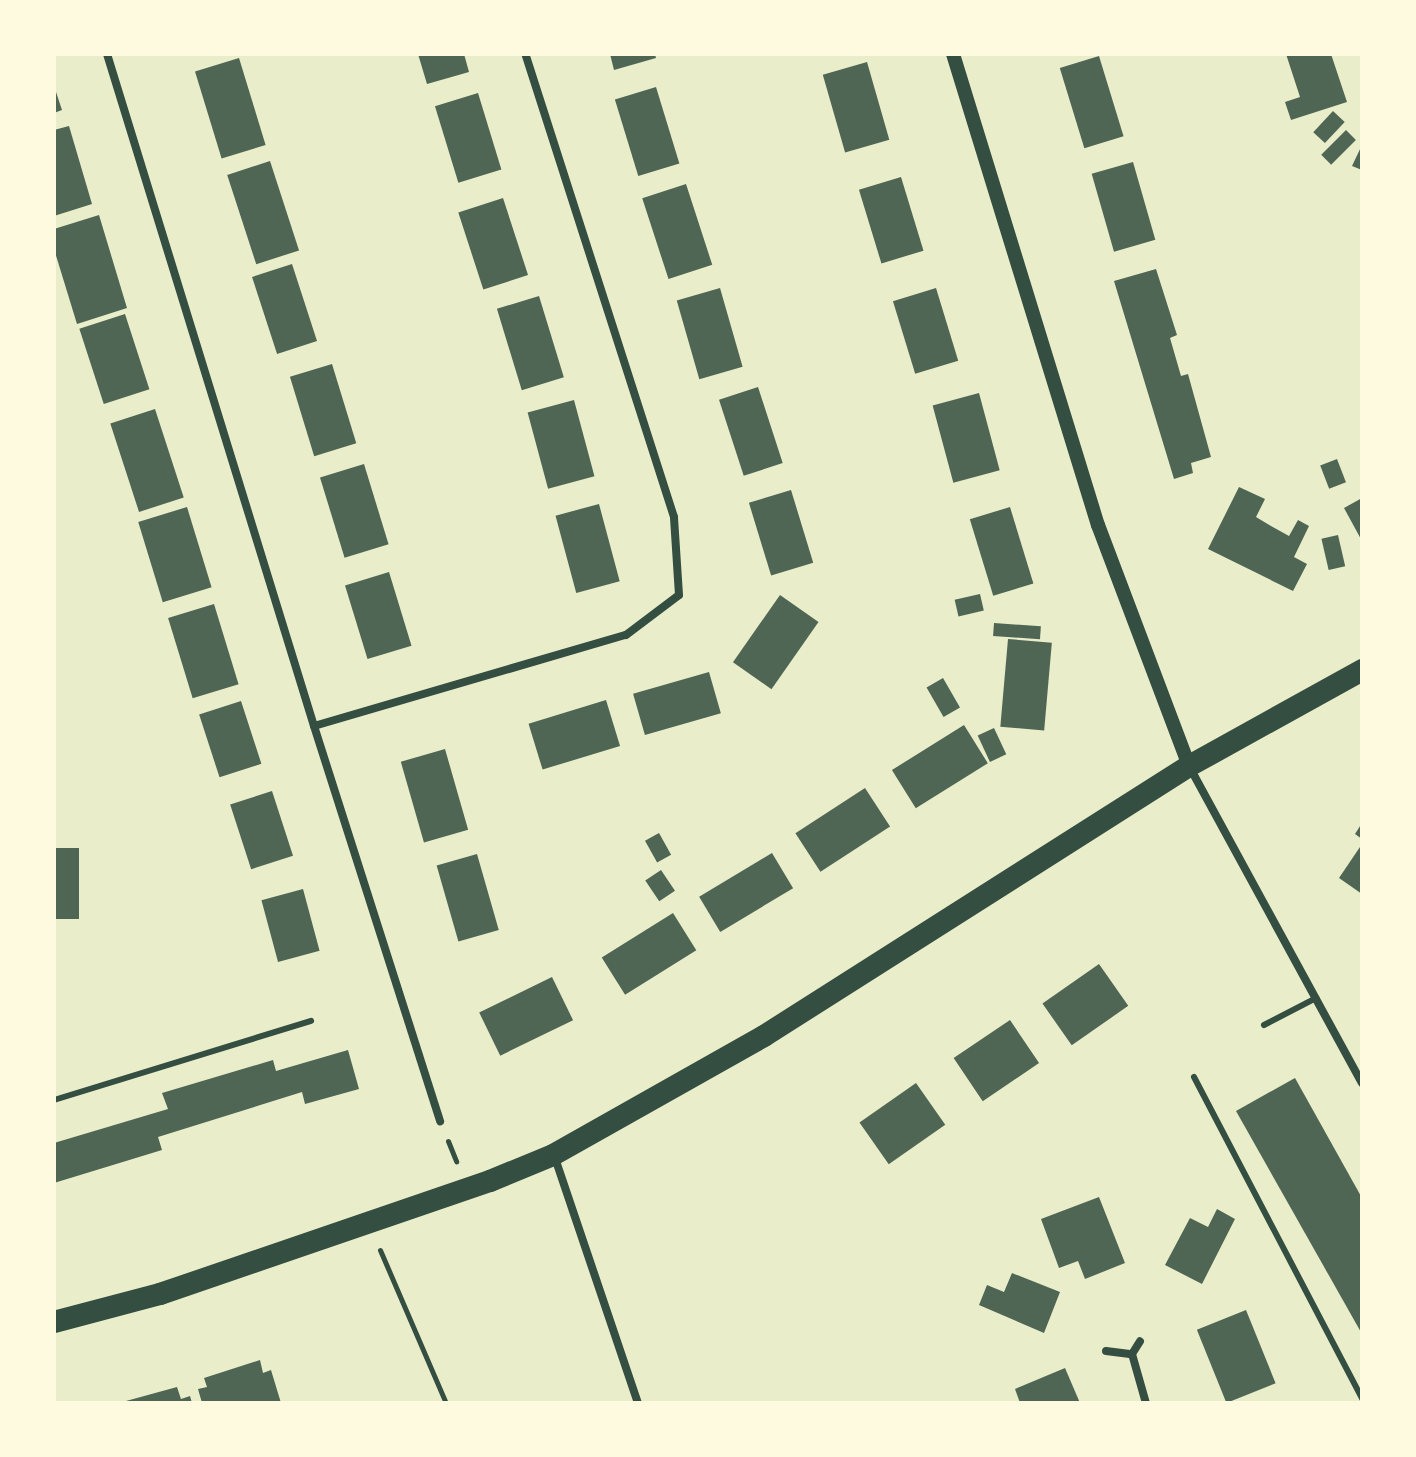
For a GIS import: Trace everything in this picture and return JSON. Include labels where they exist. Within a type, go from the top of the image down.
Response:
[{"type":"highway","points":[[54,1322],[160,1294],[467,1189],[553,1155],[764,1036],[1189,766],[1362,670]]},
{"type":"street","points":[[107,54],[314,726],[440,1121]]},
{"type":"street","points":[[314,726],[626,635],[679,595],[674,517],[525,54]]},
{"type":"street","points":[[953,54],[1098,525],[1189,766],[1362,1083]]},
{"type":"street","points":[[553,1155],[638,1403]]},
{"type":"street","points":[[1140,1341],[1132,1354],[1146,1403]]},
{"type":"street","points":[[1106,1351],[1132,1354]]},
{"type":"lane","points":[[1264,1025],[1316,998]]},
{"type":"lane","points":[[54,1100],[311,1021]]},
{"type":"lane","points":[[1194,1077],[1362,1399]]},
{"type":"path","points":[[440,1121],[467,1189]]},
{"type":"path","points":[[368,1223],[446,1403]]},
{"type":"building","points":[[418,54],[464,54],[469,72],[427,84]]},
{"type":"building","points":[[610,54],[655,54],[656,58],[614,70]]},
{"type":"building","points":[[1286,54],[1331,54],[1347,102],[1291,120],[1285,102],[1300,97]]},
{"type":"building","points":[[1099,56],[1124,136],[1084,148],[1060,68]]},
{"type":"building","points":[[239,58],[266,145],[222,158],[195,71]]},
{"type":"building","points":[[867,62],[889,140],[845,153],[823,75]]},
{"type":"building","points":[[54,86],[62,110],[54,113]]},
{"type":"building","points":[[656,87],[679,164],[638,176],[615,100]]},
{"type":"building","points":[[478,93],[501,170],[458,183],[435,106]]},
{"type":"building","points":[[1333,111],[1345,122],[1325,143],[1313,132]]},
{"type":"building","points":[[69,126],[92,204],[54,216],[54,130]]},
{"type":"building","points":[[1346,130],[1356,140],[1331,165],[1321,155]]},
{"type":"building","points":[[1362,145],[1362,170],[1352,166]]},
{"type":"building","points":[[270,161],[299,250],[256,264],[227,175]]},
{"type":"building","points":[[1133,162],[1155,240],[1114,252],[1092,174]]},
{"type":"building","points":[[901,177],[924,251],[881,263],[859,190]]},
{"type":"building","points":[[686,184],[712,265],[669,279],[642,198]]},
{"type":"building","points":[[503,198],[528,275],[483,290],[458,213]]},
{"type":"building","points":[[99,215],[127,308],[77,324],[54,249],[54,229]]},
{"type":"building","points":[[292,264],[317,341],[277,354],[252,277]]},
{"type":"building","points":[[1156,269],[1177,335],[1170,338],[1181,376],[1188,374],[1211,457],[1191,463],[1193,473],[1174,479],[1114,281]]},
{"type":"building","points":[[720,288],[743,367],[699,379],[677,300]]},
{"type":"building","points":[[936,288],[958,361],[915,374],[893,301]]},
{"type":"building","points":[[539,296],[564,377],[522,390],[497,309]]},
{"type":"building","points":[[125,314],[149,389],[104,404],[79,329]]},
{"type":"building","points":[[332,364],[356,443],[314,456],[290,377]]},
{"type":"building","points":[[758,387],[783,463],[744,476],[719,400]]},
{"type":"building","points":[[979,393],[1000,470],[953,483],[933,405]]},
{"type":"building","points":[[574,400],[594,476],[548,489],[528,412]]},
{"type":"building","points":[[155,409],[184,497],[139,512],[110,424]]},
{"type":"building","points":[[1337,459],[1346,482],[1329,489],[1320,465]]},
{"type":"building","points":[[364,464],[389,544],[345,558],[320,477]]},
{"type":"building","points":[[1239,487],[1265,499],[1256,517],[1271,526],[1289,536],[1298,520],[1309,526],[1294,557],[1307,564],[1293,591],[1208,549]]},
{"type":"building","points":[[791,490],[813,563],[771,576],[749,503]]},
{"type":"building","points":[[1362,498],[1362,541],[1344,508]]},
{"type":"building","points":[[599,504],[620,581],[576,593],[556,516]]},
{"type":"building","points":[[187,507],[212,587],[163,602],[138,522]]},
{"type":"building","points":[[1010,507],[1033,584],[993,596],[970,519]]},
{"type":"building","points":[[1338,535],[1345,566],[1329,570],[1321,539]]},
{"type":"building","points":[[389,572],[412,646],[368,659],[345,585]]},
{"type":"building","points":[[980,594],[984,611],[958,616],[955,600]]},
{"type":"building","points":[[780,595],[819,622],[771,689],[733,662]]},
{"type":"building","points":[[214,604],[239,684],[193,698],[168,618]]},
{"type":"building","points":[[994,623],[1041,626],[1040,639],[993,636]]},
{"type":"building","points":[[1008,639],[1052,643],[1044,730],[1000,727]]},
{"type":"building","points":[[709,672],[721,713],[645,735],[633,694]]},
{"type":"building","points":[[943,678],[960,707],[944,717],[927,688]]},
{"type":"building","points":[[606,700],[620,746],[543,770],[529,724]]},
{"type":"building","points":[[241,701],[261,764],[220,777],[199,715]]},
{"type":"building","points":[[964,725],[988,763],[916,808],[892,770]]},
{"type":"building","points":[[994,728],[1006,754],[990,762],[978,736]]},
{"type":"building","points":[[445,749],[468,830],[424,842],[401,762]]},
{"type":"building","points":[[865,788],[890,827],[820,872],[795,833]]},
{"type":"building","points":[[272,791],[293,856],[251,869],[230,805]]},
{"type":"building","points":[[1362,823],[1362,839],[1355,834]]},
{"type":"building","points":[[659,833],[671,855],[657,863],[645,841]]},
{"type":"building","points":[[1362,844],[1362,894],[1339,878]]},
{"type":"building","points":[[54,848],[79,848],[79,919],[54,919]]},
{"type":"building","points":[[772,853],[793,888],[720,932],[699,897]]},
{"type":"building","points":[[477,854],[499,930],[458,942],[437,866]]},
{"type":"building","points":[[661,870],[675,891],[659,901],[645,881]]},
{"type":"building","points":[[303,889],[320,951],[278,962],[261,900]]},
{"type":"building","points":[[673,913],[696,950],[625,995],[602,958]]},
{"type":"building","points":[[1099,964],[1128,1006],[1072,1045],[1042,1004]]},
{"type":"building","points":[[552,977],[573,1020],[500,1056],[479,1013]]},
{"type":"building","points":[[1010,1020],[1039,1063],[983,1101],[954,1058]]},
{"type":"building","points":[[348,1050],[359,1089],[305,1104],[302,1092],[158,1137],[162,1150],[54,1183],[54,1143],[168,1109],[162,1093],[273,1060],[276,1071]]},
{"type":"building","points":[[1295,1078],[1362,1198],[1362,1334],[1236,1111]]},
{"type":"building","points":[[916,1083],[945,1125],[889,1164],[859,1123]]},
{"type":"building","points":[[1099,1197],[1125,1263],[1085,1279],[1078,1261],[1059,1268],[1041,1219]]},
{"type":"building","points":[[1217,1209],[1235,1219],[1202,1284],[1165,1265],[1190,1218],[1208,1227]]},
{"type":"building","points":[[1012,1273],[1060,1292],[1044,1333],[979,1305],[987,1285],[1004,1292]]},
{"type":"building","points":[[1246,1310],[1276,1383],[1226,1403],[1197,1330]]},
{"type":"building","points":[[260,1360],[263,1373],[271,1370],[281,1403],[202,1403],[198,1389],[207,1387],[204,1378]]},
{"type":"building","points":[[1065,1368],[1080,1403],[1020,1403],[1015,1389]]},
{"type":"building","points":[[177,1387],[181,1399],[190,1396],[192,1403],[126,1401]]}]
